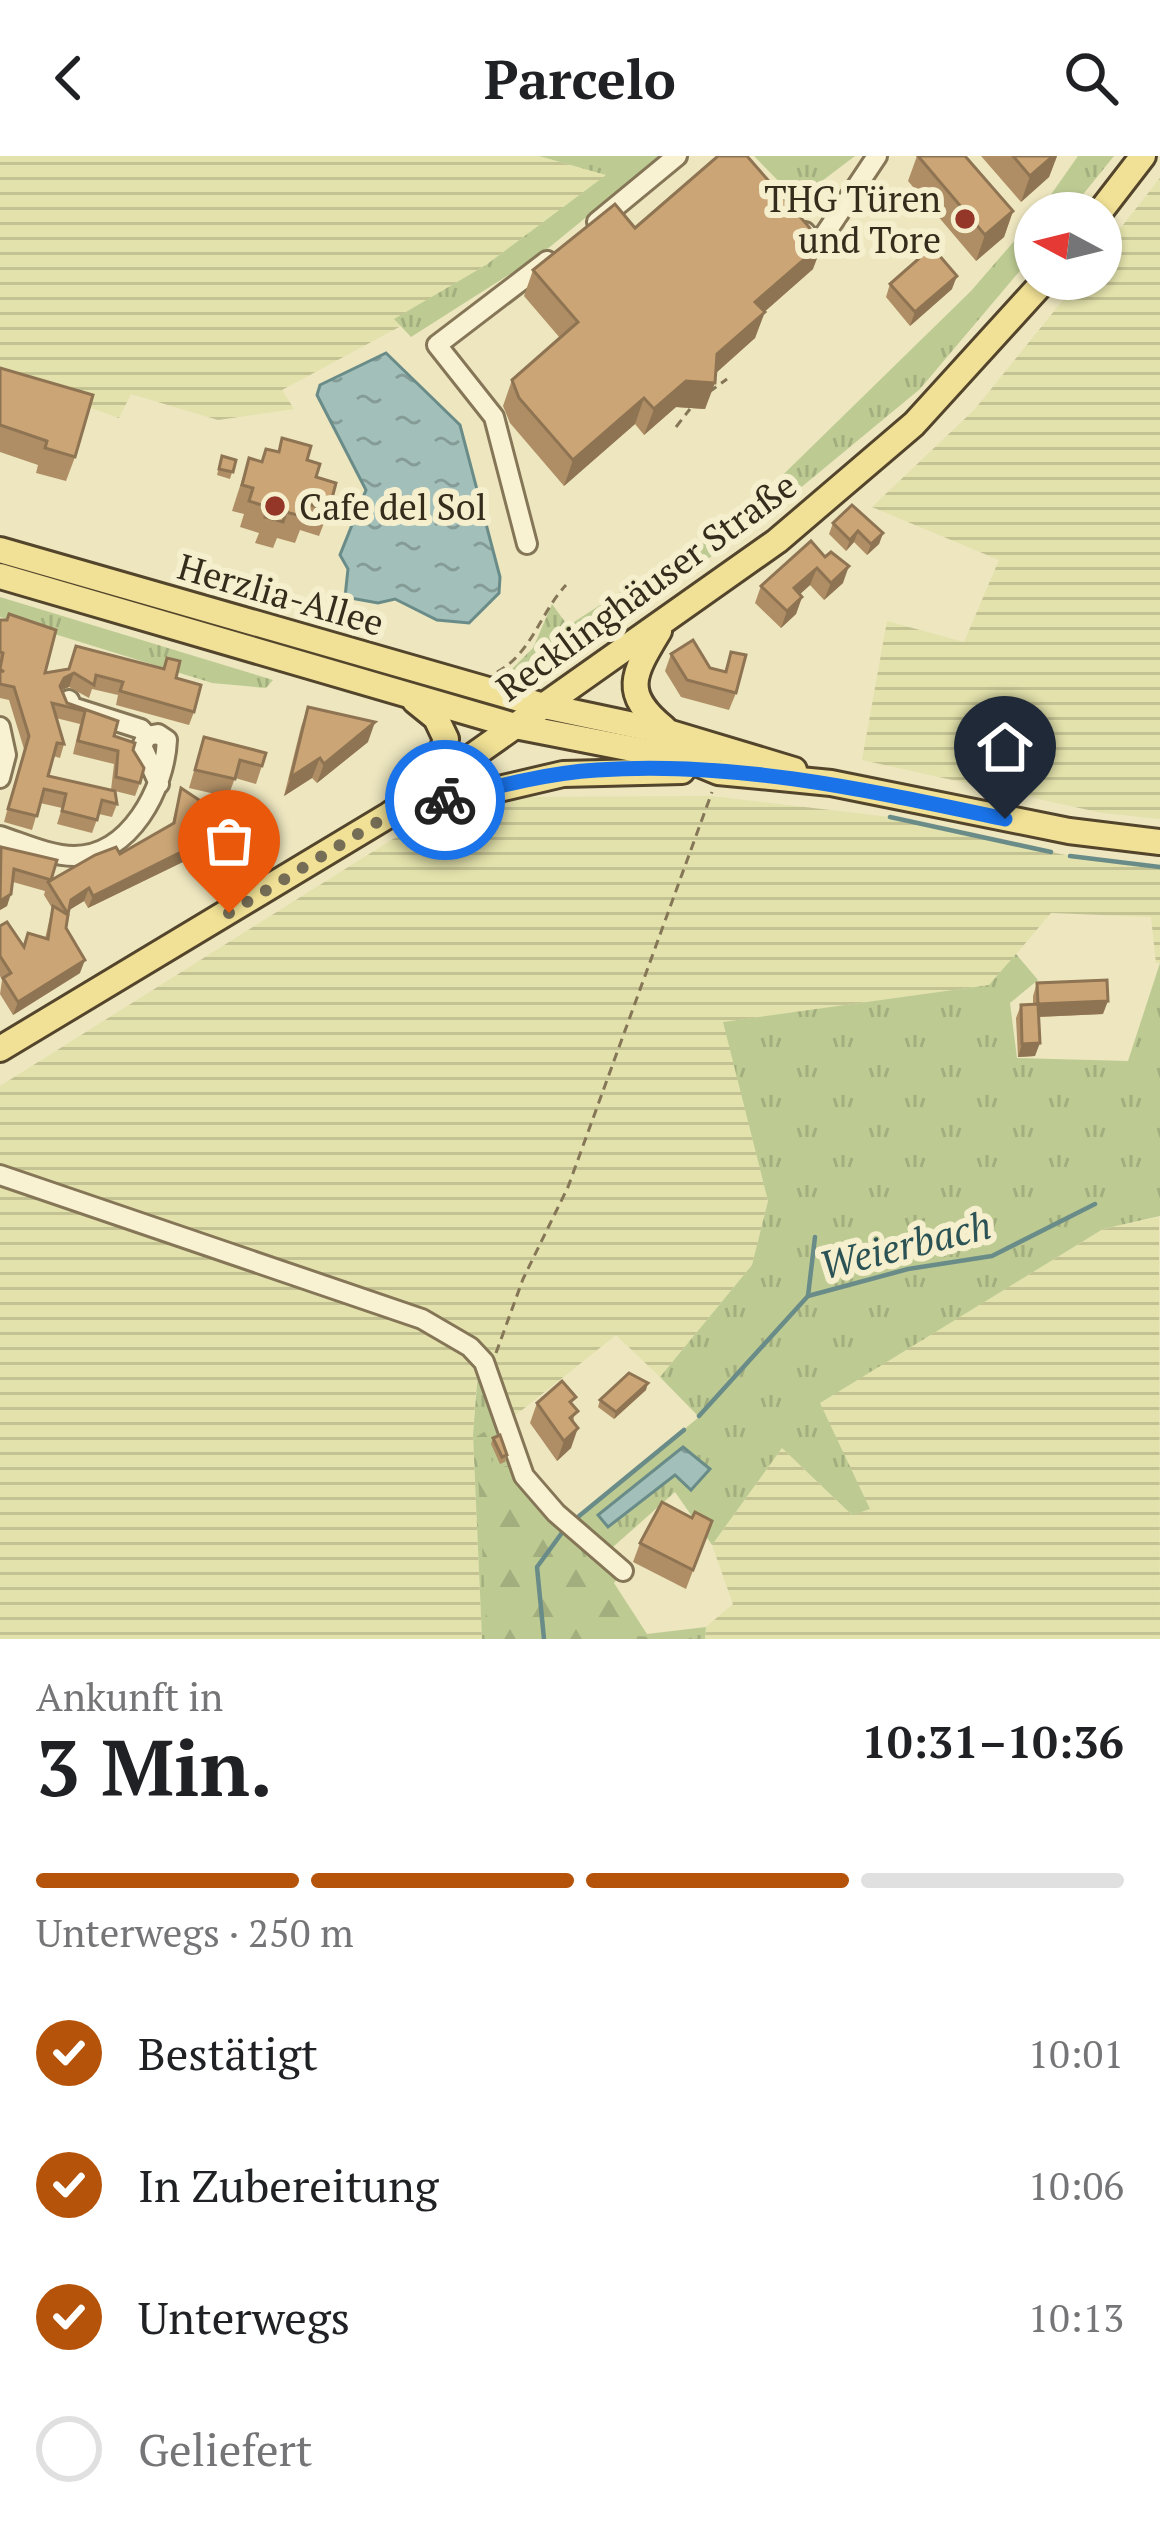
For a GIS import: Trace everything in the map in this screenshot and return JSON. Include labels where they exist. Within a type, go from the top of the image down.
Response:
[{"type":"main road","points":[[1115,192],[1143,156]]},
{"type":"main road","name":"Recklinghäuser Straße","points":[[0,1048],[389,815],[777,541],[914,424],[1027,300]]},
{"type":"main road","name":"Herzlia-Allee","points":[[0,550],[544,706],[671,733],[831,783]]},
{"type":"main road","name":"Herzlia-Allee","points":[[0,576],[515,726],[689,760],[718,772]]},
{"type":"main road","points":[[664,623],[635,674],[634,693],[643,710],[671,733]]},
{"type":"main road","points":[[403,694],[436,718],[446,740],[428,789]]},
{"type":"main road","points":[[389,815],[563,774],[718,772],[831,783],[1069,831],[1160,842]]},
{"type":"street","points":[[585,231],[677,156]]},
{"type":"street","points":[[794,220],[817,246],[877,156]]},
{"type":"street","points":[[527,544],[494,417],[436,345],[566,246]]},
{"type":"street","points":[[0,836],[69,857],[87,855],[140,819],[159,784],[167,740],[72,707],[69,700]]},
{"type":"street","points":[[0,727],[6,754],[0,778]]},
{"type":"street","points":[[0,1175],[422,1319],[470,1347],[489,1378],[524,1476],[556,1514],[622,1570]]},
{"type":"path","points":[[706,394],[728,379]]},
{"type":"path","points":[[676,427],[691,408]]},
{"type":"path","points":[[490,675],[523,650],[545,607],[566,585]]},
{"type":"path","points":[[489,1378],[523,1279],[568,1187],[718,772]]},
{"type":"path","points":[[176,843],[252,898]]},
{"type":"green space","points":[[0,156],[539,156],[607,175],[486,265],[395,319],[401,326],[282,390],[294,409],[218,420],[131,394],[119,418],[0,376]]},
{"type":"green space","points":[[539,156],[661,156],[540,255],[411,337],[394,319],[486,265],[606,175]]},
{"type":"green space","points":[[754,156],[855,156],[797,200]]},
{"type":"green space","points":[[1078,156],[1114,156],[1085,192],[1053,192]]},
{"type":"green space","points":[[1160,178],[1160,819],[1102,813],[862,760],[887,621],[964,642],[999,560],[872,507],[975,409],[1063,300],[1122,300],[1122,226]]},
{"type":"green space","points":[[1014,241],[1014,278],[920,389],[758,523],[564,662],[534,676],[507,674],[533,648],[552,604],[568,626],[750,507],[971,291]]},
{"type":"green space","points":[[0,597],[273,680],[266,688],[212,683],[0,617]]},
{"type":"green space","points":[[711,796],[890,817],[1070,856],[1160,867],[1160,963],[1156,963],[1151,917],[1051,913],[990,985],[724,1022],[768,1201],[752,1265],[660,1377],[616,1335],[512,1418],[479,1348],[473,1435],[482,1639],[0,1639],[0,1086],[393,839],[515,797]]},
{"type":"green space","points":[[1016,954],[1038,980],[1010,1003],[1017,1058],[1128,1061],[1160,963],[1160,1216],[1103,1229],[820,1403],[870,1509],[852,1515],[782,1448],[712,1545],[675,1492],[605,1554],[623,1571],[614,1583],[647,1634],[706,1627],[705,1639],[482,1639],[473,1435],[480,1345],[524,1476],[573,1521],[699,1417],[660,1377],[752,1265],[768,1201],[723,1022],[989,985]]},
{"type":"green space","points":[[1159,1217],[1160,1639],[705,1639],[706,1627],[733,1604],[712,1545],[782,1448],[852,1515],[819,1403],[1103,1229]]},
{"type":"green space","points":[[490,1428],[492,1469],[512,1465],[518,1482],[637,1636],[689,1639],[487,1639],[476,1437]]},
{"type":"water","points":[[386,353],[460,425],[500,577],[499,593],[469,623],[437,620],[395,599],[378,603],[345,597],[348,569],[340,555],[366,490],[317,395],[320,385]]},
{"type":"water","points":[[683,1447],[710,1469],[691,1490],[675,1475],[608,1527],[598,1515]]},
{"type":"building","points":[[718,156],[747,156],[823,243],[755,302],[765,312],[717,354],[715,383],[686,381],[654,409],[644,398],[573,460],[519,398],[512,380],[578,322],[533,270],[615,204],[635,228]]},
{"type":"building","points":[[918,156],[965,156],[1013,211],[985,235]]},
{"type":"building","points":[[1013,156],[1053,156],[1030,176]]},
{"type":"building","points":[[932,247],[957,276],[915,312],[890,284]]},
{"type":"building","points":[[0,368],[93,395],[75,457],[45,448],[47,441],[0,425]]},
{"type":"building","points":[[282,438],[311,446],[307,460],[320,464],[316,477],[336,483],[329,510],[308,504],[305,517],[286,512],[283,522],[265,517],[268,507],[249,501],[253,488],[242,485],[249,458],[262,462],[266,449],[279,452]]},
{"type":"building","points":[[222,456],[236,460],[233,472],[219,469]]},
{"type":"building","points":[[852,505],[883,533],[871,544],[858,531],[850,540],[833,523]]},
{"type":"building","points":[[811,541],[825,557],[831,552],[849,566],[831,583],[817,568],[794,588],[802,597],[787,611],[761,586]]},
{"type":"building","points":[[9,614],[56,630],[45,673],[69,669],[76,646],[164,669],[167,658],[180,661],[176,678],[201,685],[194,712],[120,691],[123,682],[96,675],[94,685],[74,673],[64,678],[60,686],[67,703],[118,721],[114,736],[135,743],[133,750],[144,768],[140,783],[116,777],[118,751],[78,741],[85,711],[52,703],[64,744],[57,743],[48,776],[115,791],[117,804],[102,800],[97,820],[62,811],[66,794],[44,789],[37,816],[8,809],[29,736],[14,687],[0,684],[0,670],[4,672],[0,669],[0,620],[7,620]]},
{"type":"building","points":[[693,640],[710,668],[726,672],[731,652],[746,655],[736,693],[687,680],[671,654]]},
{"type":"building","points":[[308,707],[375,722],[324,764],[320,758],[291,777]]},
{"type":"building","points":[[204,737],[266,753],[262,766],[240,760],[235,779],[195,770]]},
{"type":"building","points":[[181,788],[217,812],[193,846],[93,896],[89,888],[71,900],[68,914],[48,882],[95,855],[116,847],[120,854],[174,823]]},
{"type":"building","points":[[1,847],[57,860],[51,880],[14,869],[11,894],[0,901]]},
{"type":"building","points":[[53,906],[68,915],[66,928],[85,960],[18,1002],[3,978],[11,973],[0,956],[0,926],[7,922],[24,947],[28,933],[48,939]]},
{"type":"building","points":[[1107,980],[1108,1001],[1038,1004],[1037,983]]},
{"type":"building","points":[[1038,1004],[1040,1043],[1022,1044],[1021,1005]]},
{"type":"building","points":[[629,1373],[648,1383],[616,1412],[600,1400]]},
{"type":"building","points":[[562,1381],[576,1397],[570,1402],[578,1411],[570,1418],[578,1428],[564,1441],[537,1403]]},
{"type":"building","points":[[500,1435],[507,1455],[502,1457],[493,1438]]},
{"type":"building","points":[[662,1502],[692,1518],[695,1512],[712,1521],[693,1570],[640,1543]]},
{"type":"waterway","points":[[890,817],[1051,852]]},
{"type":"waterway","points":[[1070,856],[1160,867]]},
{"type":"waterway","name":"Weierbach","points":[[699,1416],[808,1296],[908,1269],[992,1256],[1095,1204]]},
{"type":"waterway","points":[[808,1296],[815,1237]]},
{"type":"waterway","name":"Weierbach","points":[[573,1521],[684,1430]]},
{"type":"waterway","name":"Weierbach","points":[[544,1639],[537,1567],[564,1530]]},
{"type":"way so far","points":[[229,913],[389,815],[445,800]]},
{"type":"place","name":"THG Türen und Tore","points":[[965,219]]},
{"type":"place","name":"Cafe del Sol","points":[[275,506]]},
{"type":"route","points":[[445,800],[600,769],[693,771],[831,783],[1005,819]]}]
